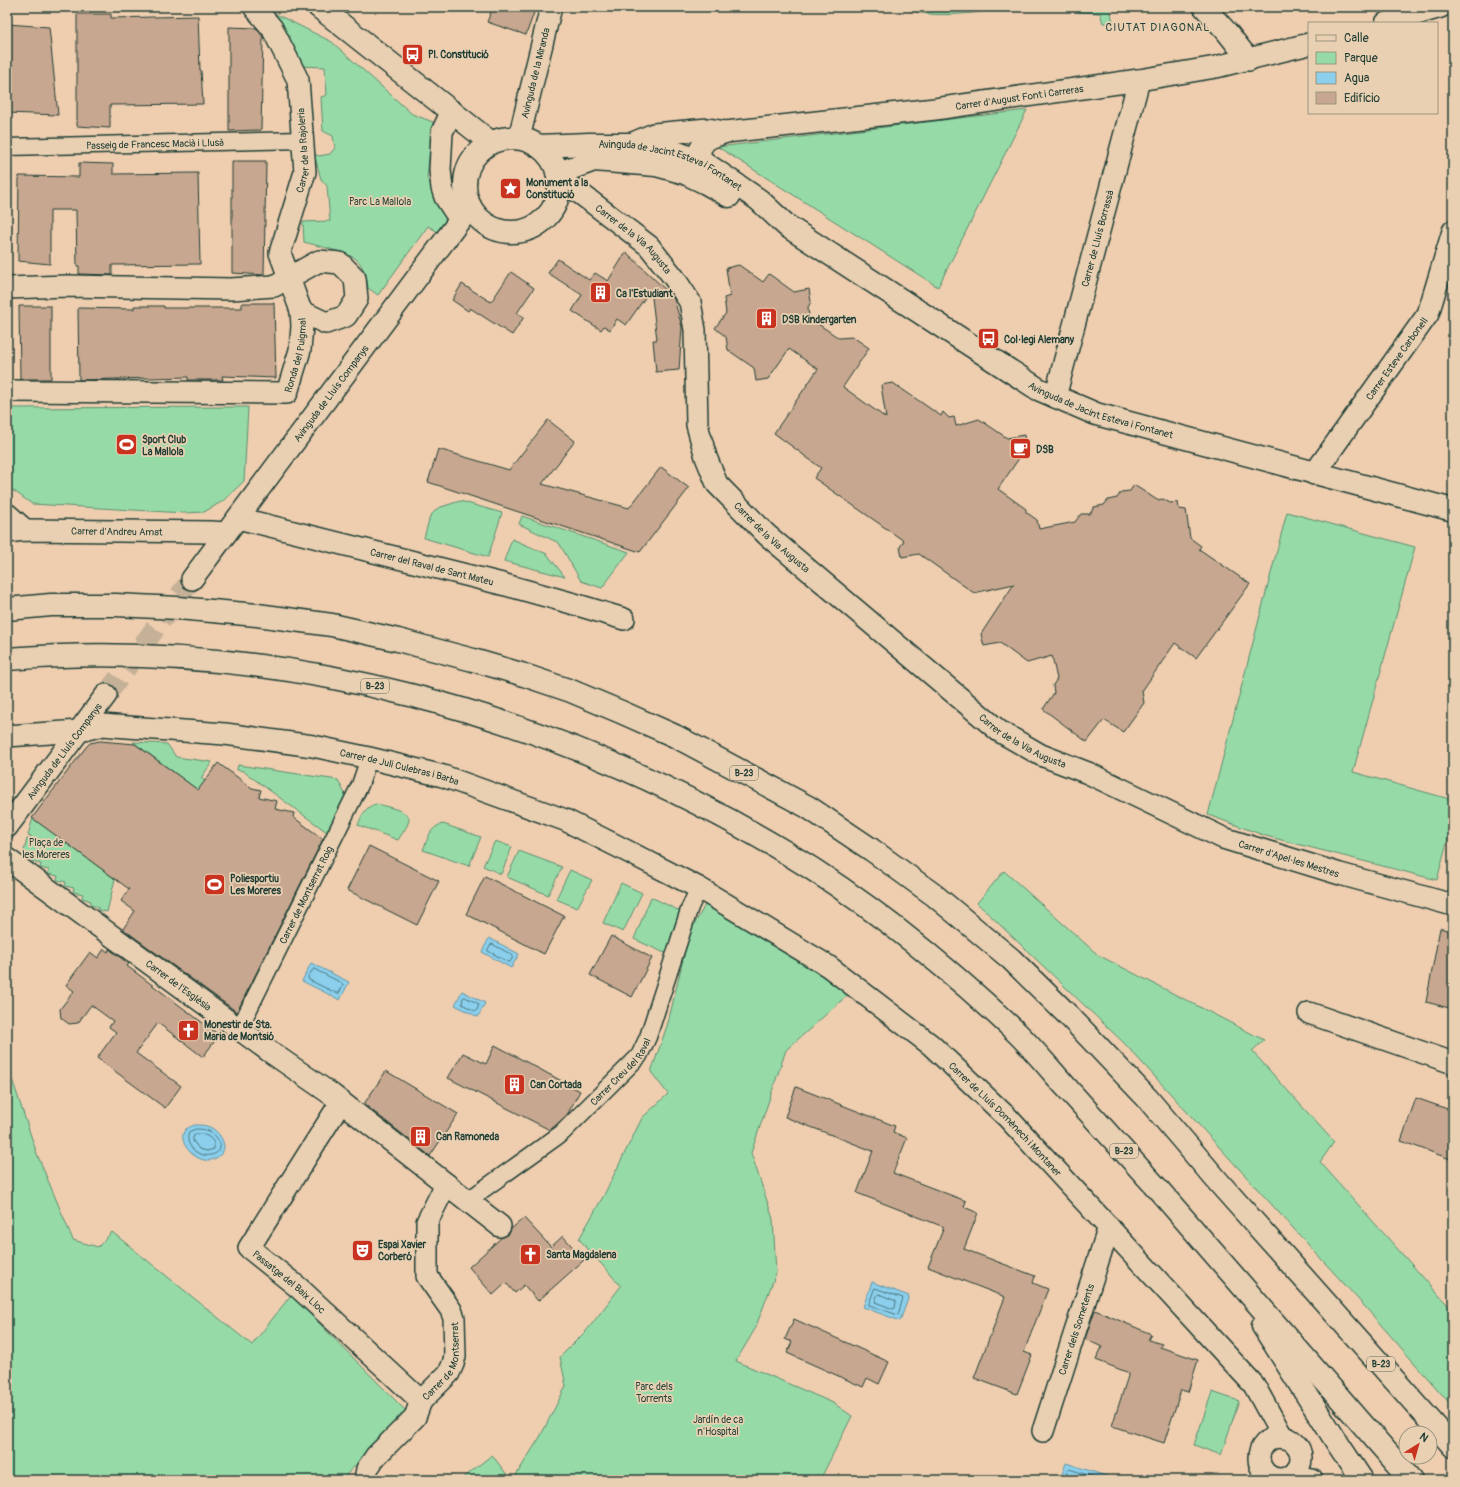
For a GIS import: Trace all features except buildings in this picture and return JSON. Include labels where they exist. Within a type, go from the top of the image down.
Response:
[{"type":"main road","points":[[319,7],[490,142]]},
{"type":"main road","points":[[504,138],[529,142],[550,157],[558,175],[558,194],[549,214],[538,224],[524,230],[509,232],[495,228],[466,215],[465,180],[466,172],[473,158],[490,142],[504,138]]},
{"type":"main road","name":"Avinguda de Jacint Esteva i Fontanet","points":[[529,142],[630,144],[678,153],[706,164],[759,200],[787,226]]},
{"type":"main road","name":"Avinguda de Jacint Esteva i Fontanet","points":[[558,175],[594,160],[656,165],[685,173],[706,183],[754,211],[787,226],[1038,389],[1055,398],[1096,414],[1314,474],[1453,510]]},
{"type":"main road","name":"B-23","points":[[7,609],[50,605],[116,605],[178,608],[257,615],[332,625],[398,640],[522,674],[614,709],[675,736],[808,807],[872,850],[934,895],[1011,959],[1070,1017],[1147,1098],[1221,1184],[1453,1446]]},
{"type":"main road","name":"B-23","points":[[7,659],[67,655],[113,655],[167,657],[244,663],[392,690],[468,711],[608,760],[721,815],[794,857],[848,893],[904,935],[977,996],[1019,1035],[1227,1269],[1411,1480]]},
{"type":"main road","points":[[1227,1269],[1362,1480]]},
{"type":"street","name":"Carrer de la Rajoleria","points":[[254,7],[272,28],[298,80],[306,172],[280,253],[290,277]]},
{"type":"street","name":"Avinguda de la Miranda","points":[[529,142],[550,7]]},
{"type":"street","points":[[1204,7],[1227,32],[1249,60]]},
{"type":"street","points":[[1389,22],[1441,7]]},
{"type":"street","name":"Carrer d'August Font i Carreras","points":[[706,164],[698,155],[702,145],[706,140],[726,132],[935,109],[1139,80],[1216,67],[1308,44]]},
{"type":"street","name":"Carrer de Lluís Borrassà","points":[[1055,398],[1139,80]]},
{"type":"street","points":[[452,111],[442,132],[440,170],[442,188],[445,197],[466,215]]},
{"type":"street","name":"Carrer d'August Font i Carreras","points":[[630,144],[654,134],[708,129],[726,132]]},
{"type":"street","name":"Passeig de Francesc Macià i Llusà","points":[[7,147],[303,140]]},
{"type":"street","name":"Carrer de la Via Augusta","points":[[558,175],[649,246],[675,279],[690,302],[695,330],[696,425],[706,457],[717,484],[767,535],[999,731],[1041,755],[1088,773],[1131,794]]},
{"type":"street","name":"Avinguda de Lluís Companys","points":[[192,579],[466,215]]},
{"type":"street","name":"Carrer Esteve Carbonell","points":[[1314,474],[1428,314],[1453,231]]},
{"type":"street","points":[[7,288],[67,286],[231,289],[274,286],[319,261],[340,263],[355,278],[357,299],[346,316],[326,323],[301,311]]},
{"type":"street","name":"Ronda del Puigmal","points":[[7,391],[287,393],[300,350],[302,326],[301,311],[290,277]]},
{"type":"street","points":[[7,514],[16,531]]},
{"type":"street","name":"Carrer d'Andreu Amat","points":[[16,531],[211,532],[232,526]]},
{"type":"street","name":"Carrer del Raval de Sant Mateu","points":[[232,526],[506,585],[624,619]]},
{"type":"street","name":"Avinguda de Lluís Companys","points":[[7,827],[106,695]]},
{"type":"street","name":"Carrer de Juli Culebras i Barba","points":[[7,736],[79,731],[103,725],[225,734],[313,746],[369,758],[443,776],[565,820],[699,888]]},
{"type":"street","name":"Carrer de Montserrat Roig","points":[[239,1029],[360,785],[369,758]]},
{"type":"street","name":"Carrer d'Apel·les Mestres","points":[[1131,794],[1223,838],[1340,874],[1453,905]]},
{"type":"street","name":"Carrer de l'Església","points":[[7,859],[341,1102],[500,1226]]},
{"type":"street","name":"Carrer Creu del Raval","points":[[467,1201],[562,1133],[639,1056],[648,1037],[690,907],[699,888]]},
{"type":"street","name":"Carrer de Lluís Domènech i Montaner","points":[[699,888],[828,966],[931,1045],[1008,1118],[1254,1385],[1283,1438]]},
{"type":"street","points":[[1309,1013],[1453,1063]]},
{"type":"street","name":"Passatge del Baix Lloc","points":[[341,1102],[249,1248],[299,1288],[421,1401]]},
{"type":"street","name":"Carrer de Montserrat","points":[[365,1480],[367,1469],[376,1456],[416,1417],[421,1401],[449,1373],[455,1356],[454,1318],[451,1310],[427,1276],[427,1222],[446,1184]]},
{"type":"street","name":"Carrer dels Sometents","points":[[1043,1431],[1109,1227]]},
{"type":"street","points":[[1265,1404],[1260,1436],[1269,1473]]},
{"type":"street","points":[[1274,1438],[1283,1438],[1291,1441],[1297,1447],[1300,1455],[1300,1464],[1296,1471],[1269,1473],[1266,1443],[1274,1438]]},
{"type":"street","points":[[1269,1473],[1312,1480]]},
{"type":"green space","points":[[901,7],[1019,7],[975,13],[943,15],[928,14]]},
{"type":"green space","points":[[1063,7],[1110,7],[1113,23],[1103,23],[1100,13],[1078,12]]},
{"type":"green space","name":"Parc La Mallola","points":[[274,13],[332,42],[412,114],[433,122],[427,178],[451,221],[441,234],[428,226],[378,295],[368,288],[365,272],[356,259],[339,252],[304,242],[303,222],[330,221],[327,186],[321,179],[314,154],[319,156],[330,154],[335,148],[333,136],[323,131],[321,97],[327,95],[325,67],[300,66]]},
{"type":"green space","points":[[1027,110],[938,287],[718,147]]},
{"type":"green space","name":"Sport Club La Mallola","points":[[248,407],[244,481],[223,501],[204,512],[184,513],[32,504],[7,486],[7,408]]},
{"type":"green space","points":[[460,501],[502,513],[488,557],[424,538],[430,516],[438,508]]},
{"type":"green space","points":[[1287,512],[1415,547],[1353,772],[1453,800],[1453,819],[1437,880],[1266,836],[1208,815]]},
{"type":"green space","points":[[522,516],[629,552],[602,588],[581,581],[559,543],[519,524]]},
{"type":"green space","points":[[512,539],[547,554],[565,577],[504,561]]},
{"type":"green space","points":[[133,742],[167,744],[176,757],[212,762],[201,778],[205,781],[198,790]]},
{"type":"green space","points":[[238,765],[338,780],[348,800],[331,835],[243,771],[237,770]]},
{"type":"green space","points":[[376,804],[401,811],[408,817],[409,820],[407,825],[398,840],[358,825],[367,809]]},
{"type":"green space","name":"Plaça de les Moreres","points":[[33,818],[115,879],[107,912],[98,910],[98,907],[90,905],[91,901],[82,898],[83,894],[73,892],[74,888],[65,886],[66,882],[57,880],[58,876],[48,874],[49,870],[40,868],[41,864],[32,862],[32,858],[23,855],[27,839],[30,840],[31,836],[28,835]]},
{"type":"green space","points":[[443,824],[481,837],[469,866],[423,850],[432,830]]},
{"type":"green space","points":[[495,841],[512,847],[501,874],[483,866]]},
{"type":"green space","points":[[519,851],[562,867],[548,895],[507,877]]},
{"type":"green space","points":[[570,870],[592,880],[577,908],[556,899]]},
{"type":"green space","points":[[1004,871],[1098,955],[1264,1040],[1252,1051],[1334,1142],[1320,1162],[1453,1311],[1453,1407],[1367,1309],[1125,1044],[977,903]]},
{"type":"green space","points":[[621,883],[642,893],[623,932],[603,923]]},
{"type":"green space","points":[[651,897],[684,913],[669,955],[634,939]]},
{"type":"green space","name":"Parc dels Torrents","points":[[705,905],[850,993],[786,1050],[751,1153],[773,1219],[776,1273],[755,1329],[736,1361],[833,1403],[852,1416],[820,1480],[513,1480],[540,1437],[566,1386],[560,1357],[588,1329],[621,1286],[579,1239],[604,1195],[642,1118],[668,1094],[651,1072],[668,1023],[689,934]]},
{"type":"green space","points":[[7,1064],[37,1154],[73,1240],[98,1247],[112,1232],[252,1345],[291,1295],[407,1412],[346,1475],[353,1480],[7,1480]]},
{"type":"green space","points":[[1212,1392],[1239,1401],[1221,1455],[1194,1445]]},
{"type":"green space","points":[[492,1455],[511,1480],[460,1480]]},
{"type":"water","points":[[489,938],[519,954],[511,968],[482,952]]},
{"type":"water","points":[[311,963],[349,982],[340,1000],[302,981]]},
{"type":"water","points":[[462,991],[485,1003],[478,1017],[455,1005]]},
{"type":"water","points":[[195,1125],[202,1125],[211,1128],[219,1134],[223,1141],[223,1152],[213,1160],[198,1158],[186,1147],[183,1141],[183,1134],[186,1129]]},
{"type":"water","points":[[872,1282],[909,1296],[900,1321],[863,1307]]},
{"type":"water","points":[[1066,1463],[1109,1477],[1108,1480],[1060,1480]]},
{"type":"tunnel","points":[[106,695],[192,579]]},
{"type":"place","name":"Pl. Constitució","points":[[412,54]]},
{"type":"place","name":"Monument a la Constitució","points":[[510,188]]},
{"type":"place","name":"Ca l'Estudiant","points":[[600,293]]},
{"type":"place","name":"DSB Kindergarten","points":[[766,319]]},
{"type":"place","name":"Col·legi Alemany","points":[[989,339]]},
{"type":"place","name":"Sport Club La Mallola","points":[[126,445]]},
{"type":"place","name":"DSB","points":[[1020,449]]},
{"type":"place","name":"Poliesportiu Les Moreres","points":[[214,884]]},
{"type":"place","name":"Monestir de Sta. Maria de Montsió","points":[[189,1030]]},
{"type":"place","name":"Can Cortada","points":[[515,1084]]},
{"type":"place","name":"Can Ramoneda","points":[[421,1136]]},
{"type":"place","name":"Espai Xavier Corberó","points":[[363,1250]]},
{"type":"place","name":"Santa Magdalena","points":[[531,1254]]},
{"type":"district","name":"CIUTAT DIAGONAL","points":[[1158,27]]},
{"type":"park label","name":"Jardín de ca n'Hospital","points":[[718,1424]]}]
